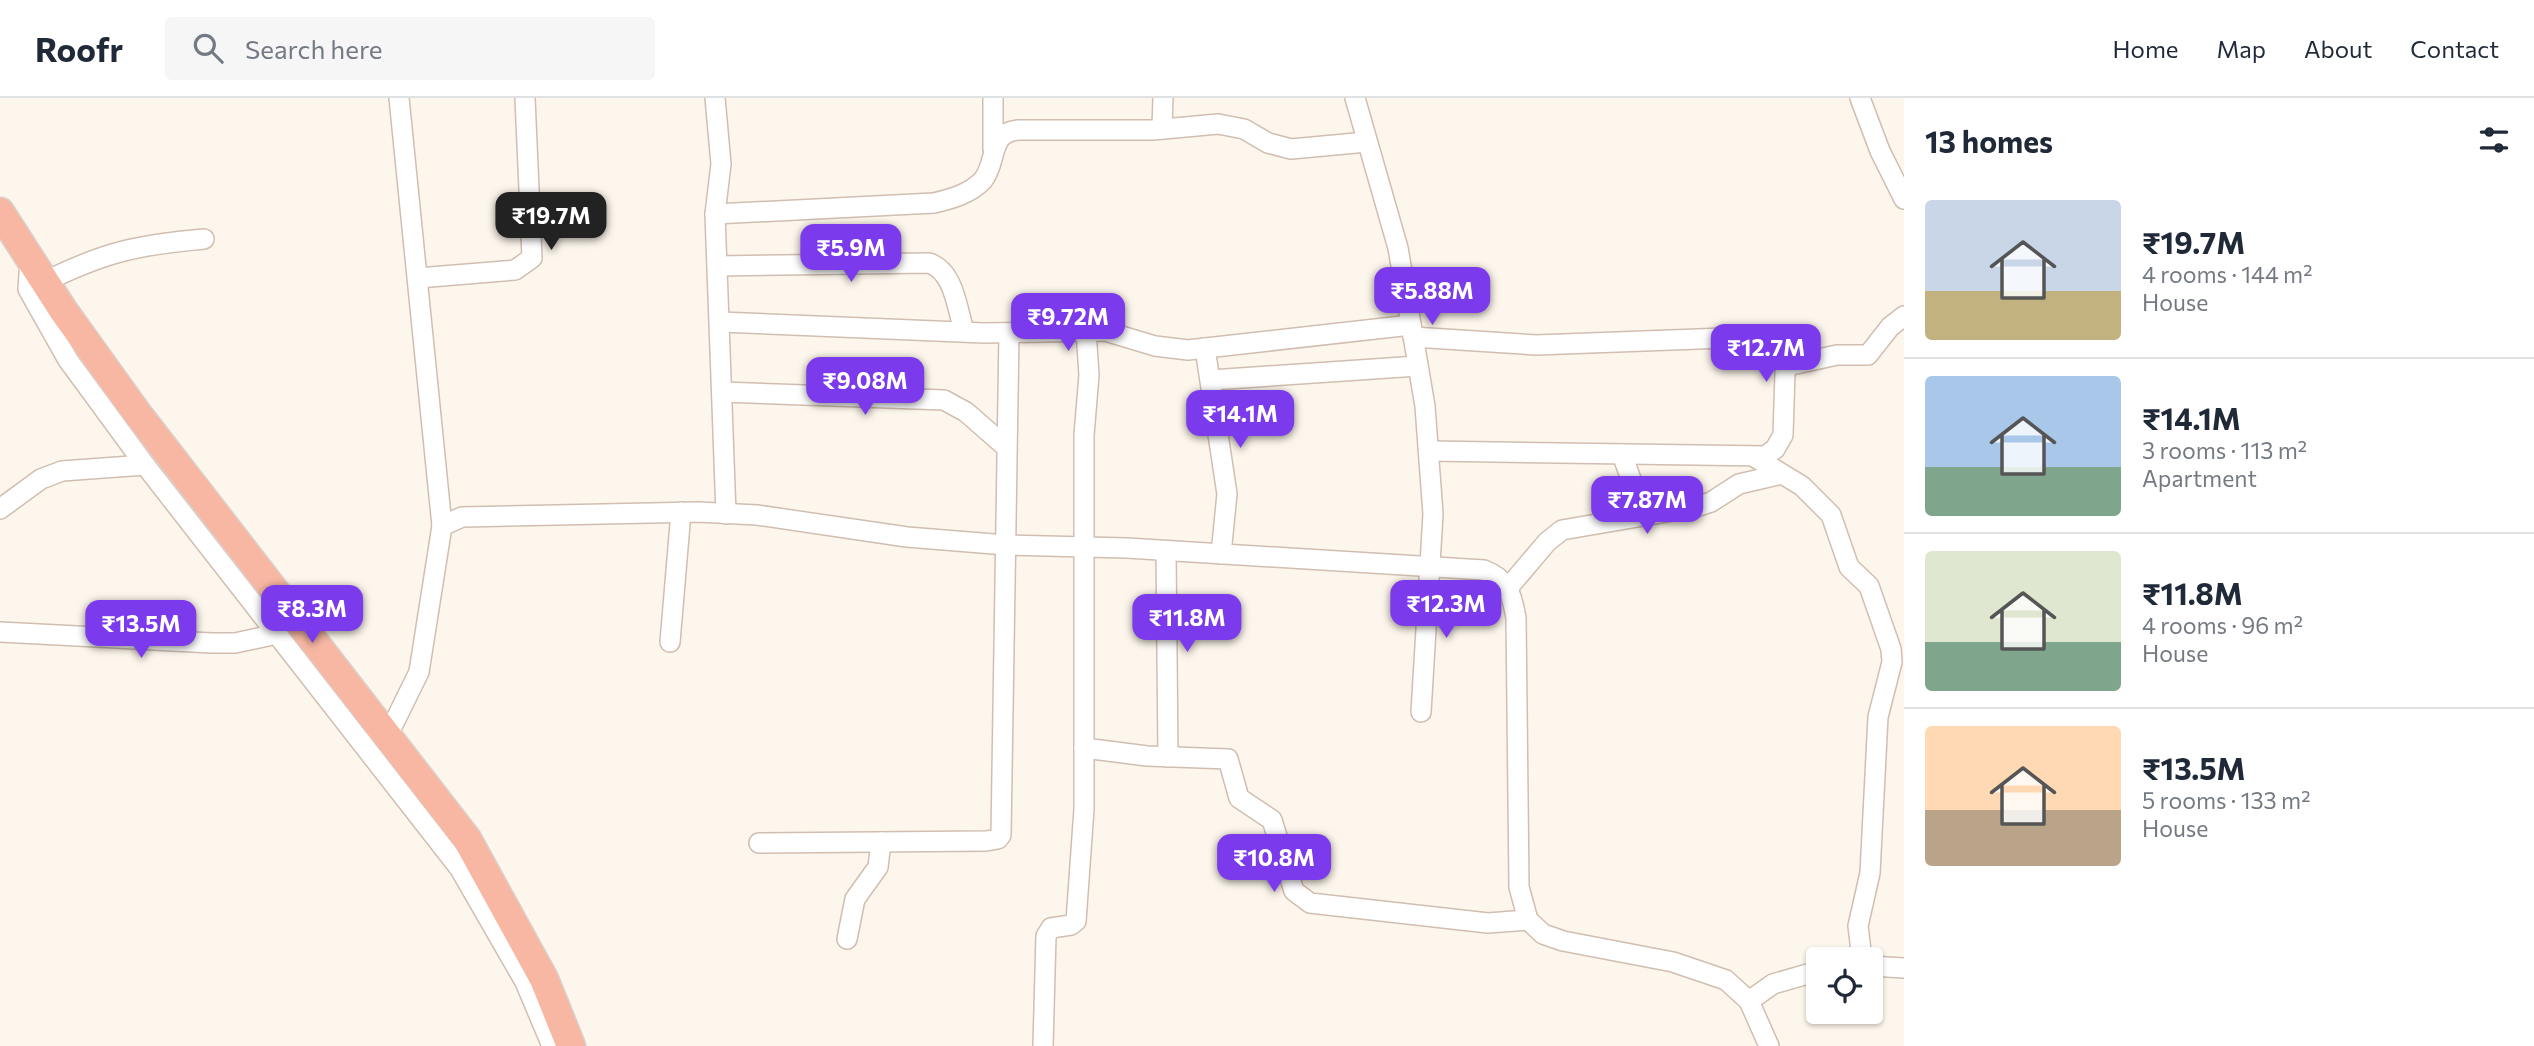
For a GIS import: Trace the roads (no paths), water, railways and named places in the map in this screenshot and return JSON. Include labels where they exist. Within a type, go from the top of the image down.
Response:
[{"type":"highway","points":[[0,212],[63,310],[253,565],[467,839],[544,979],[570,1046]]},
{"type":"street","points":[[390,732],[419,672],[442,526],[399,98]]},
{"type":"street","points":[[418,278],[515,270],[532,258],[525,98]]},
{"type":"street","points":[[715,98],[721,164],[715,214],[726,513]]},
{"type":"street","points":[[993,98],[993,150]]},
{"type":"street","points":[[1162,129],[1163,98]]},
{"type":"street","points":[[1355,98],[1398,248],[1430,451],[1433,514],[1422,712]]},
{"type":"street","points":[[1860,98],[1880,152],[1904,199]]},
{"type":"street","points":[[715,214],[934,203],[964,194],[983,180],[1000,137],[1018,130],[1162,129],[1230,125],[1291,149],[1367,142]]},
{"type":"street","points":[[204,239],[110,253],[41,273],[28,289],[87,388],[460,869],[525,982],[552,1046]]},
{"type":"street","points":[[717,266],[929,262],[939,266],[946,274],[964,331]]},
{"type":"street","points":[[41,273],[149,420],[473,835],[509,893],[552,975],[581,1046]]},
{"type":"street","points":[[1787,366],[1837,355],[1868,355],[1890,327],[1904,316]]},
{"type":"street","points":[[720,322],[1009,333],[1086,331],[1121,334],[1172,349],[1412,331],[1536,345],[1782,336],[1786,341],[1783,435],[1775,449],[1756,458],[1430,451]]},
{"type":"street","points":[[1043,1046],[1046,932],[1076,921],[1084,748],[1084,435],[1089,375],[1086,331]]},
{"type":"street","points":[[759,843],[986,842],[1002,835],[1009,498],[1006,447],[1009,333]]},
{"type":"street","points":[[1205,348],[1227,494],[1221,554]]},
{"type":"street","points":[[1211,380],[1418,366]]},
{"type":"street","points":[[722,392],[944,401],[965,412],[1006,447]]},
{"type":"street","points":[[1622,454],[1644,516]]},
{"type":"street","points":[[1756,458],[1814,496],[1831,515],[1849,567],[1869,586],[1892,656],[1878,717],[1870,873],[1858,926],[1861,947]]},
{"type":"street","points":[[0,509],[41,479],[62,471],[145,465]]},
{"type":"street","points":[[1508,587],[1547,541],[1562,530],[1705,505],[1740,484],[1782,474]]},
{"type":"street","points":[[670,642],[681,512]]},
{"type":"street","points":[[442,526],[462,517],[480,516],[726,513],[907,537],[1006,545],[1430,566],[1484,570],[1495,574],[1508,587],[1516,618],[1519,887],[1528,920],[1543,934],[1563,941],[1705,971],[1726,980],[1749,1001],[1769,1046]]},
{"type":"street","points":[[1166,551],[1168,757]]},
{"type":"street","points":[[0,632],[212,643],[235,643],[277,634]]},
{"type":"street","points":[[1084,748],[1168,757],[1228,759],[1239,798],[1274,823],[1291,884],[1302,900],[1318,905],[1488,923],[1528,920]]},
{"type":"street","points":[[847,939],[852,906],[878,867],[881,842]]},
{"type":"street","points":[[1883,967],[1904,968]]},
{"type":"street","points":[[1749,1001],[1773,984],[1806,974]]}]
